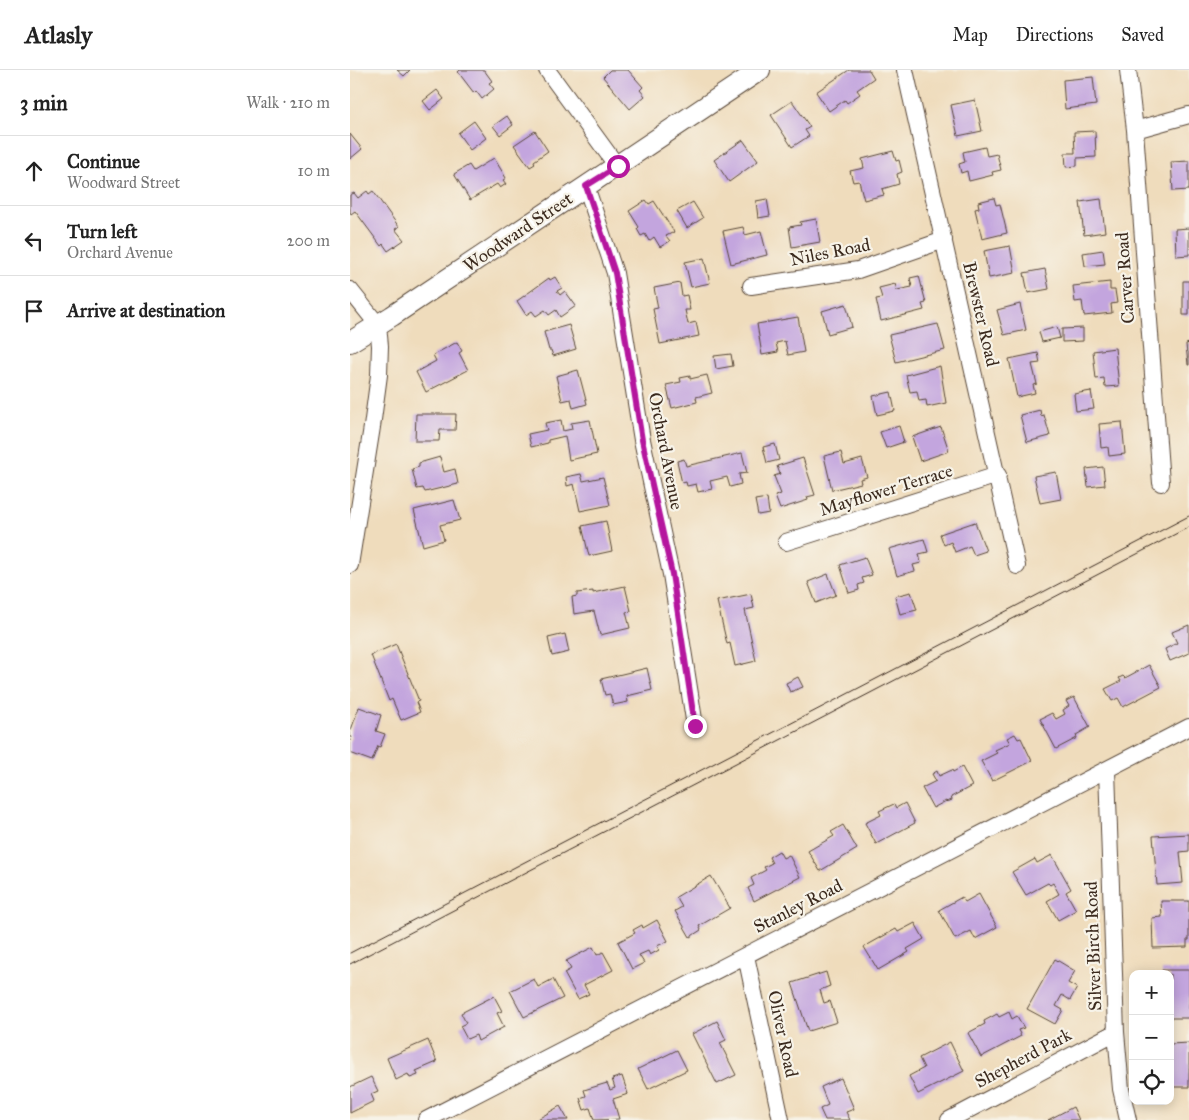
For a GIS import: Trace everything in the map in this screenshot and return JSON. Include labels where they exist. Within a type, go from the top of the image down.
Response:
[{"type":"street","points":[[548,70],[618,166]]},
{"type":"street","name":"Woodward Street","points":[[350,342],[760,70]]},
{"type":"street","name":"Brewster Road","points":[[906,70],[1017,566]]},
{"type":"street","name":"Carver Road","points":[[1128,70],[1135,130],[1161,484]]},
{"type":"street","points":[[1135,130],[1189,115]]},
{"type":"street","name":"Orchard Avenue","points":[[586,186],[615,273],[642,440],[672,574],[695,726]]},
{"type":"street","name":"Niles Road","points":[[751,286],[858,270],[944,240]]},
{"type":"street","points":[[350,290],[378,325],[380,346],[378,375],[350,565]]},
{"type":"street","name":"Mayflower Terrace","points":[[786,542],[998,476]]},
{"type":"street","name":"Stanley Road","points":[[426,1120],[1189,727]]},
{"type":"street","name":"Silver Birch Road","points":[[1107,770],[1116,1032],[1121,1089],[1128,1120]]},
{"type":"street","name":"Oliver Road","points":[[746,956],[781,1120]]},
{"type":"street","name":"Shepherd Park","points":[[949,1120],[1116,1032]]},
{"type":"street","points":[[457,1120],[466,1099]]},
{"type":"street","points":[[769,1120],[777,1100]]},
{"type":"building","points":[[397,70],[410,70],[404,76]]},
{"type":"building","points":[[460,70],[484,70],[492,81],[489,83],[494,89],[482,99],[476,91],[474,93],[458,72]]},
{"type":"building","points":[[610,70],[628,70],[643,87],[640,90],[645,96],[630,109],[603,77]]},
{"type":"building","points":[[849,70],[869,70],[874,78],[857,90],[860,94],[847,103],[845,100],[829,111],[816,92]]},
{"type":"building","points":[[1093,77],[1096,105],[1065,109],[1063,80]]},
{"type":"building","points":[[437,90],[444,99],[430,110],[423,101]]},
{"type":"building","points":[[975,100],[982,131],[958,136],[951,105]]},
{"type":"building","points":[[792,101],[810,127],[805,130],[809,136],[792,147],[771,115]]},
{"type":"building","points":[[507,116],[513,125],[500,135],[493,126]]},
{"type":"building","points":[[474,121],[486,138],[470,150],[458,133]]},
{"type":"building","points":[[535,131],[548,151],[534,161],[535,164],[530,167],[514,145]]},
{"type":"building","points":[[1095,131],[1096,157],[1077,158],[1077,166],[1066,167],[1065,153],[1075,153],[1074,132]]},
{"type":"building","points":[[350,134],[362,149],[350,159]]},
{"type":"building","points":[[743,140],[758,161],[729,182],[714,160]]},
{"type":"building","points":[[985,147],[987,156],[997,154],[1001,170],[992,172],[993,175],[969,181],[967,171],[961,173],[959,164],[965,162],[963,152]]},
{"type":"building","points":[[893,151],[896,161],[899,160],[902,172],[897,174],[899,184],[882,189],[884,195],[864,200],[859,181],[853,182],[850,171],[864,168],[862,159]]},
{"type":"building","points":[[494,158],[506,178],[503,180],[506,184],[500,188],[497,184],[470,200],[454,174],[469,165],[473,171]]},
{"type":"building","points":[[1189,161],[1189,190],[1173,191],[1171,162]]},
{"type":"building","points":[[367,191],[369,194],[373,191],[399,227],[395,229],[404,240],[388,251],[383,244],[381,246],[355,211],[351,214],[350,212],[350,195],[354,193],[358,198]]},
{"type":"building","points":[[994,198],[996,205],[1000,204],[1007,233],[982,239],[975,209],[979,208],[978,202]]},
{"type":"building","points":[[767,199],[770,216],[758,218],[756,201]]},
{"type":"building","points":[[1101,199],[1105,232],[1084,235],[1080,202]]},
{"type":"building","points":[[646,200],[649,204],[654,201],[674,232],[666,236],[670,241],[660,247],[654,237],[649,241],[645,234],[641,236],[637,229],[639,227],[629,211]]},
{"type":"building","points":[[693,202],[703,218],[687,228],[677,211]]},
{"type":"building","points":[[816,219],[820,242],[792,247],[789,227],[801,225],[800,222]]},
{"type":"building","points":[[743,227],[745,235],[761,231],[767,255],[731,264],[723,231]]},
{"type":"building","points":[[1189,228],[1189,255],[1176,256],[1175,229]]},
{"type":"building","points":[[1010,246],[1015,273],[989,278],[984,251]]},
{"type":"building","points":[[1103,250],[1105,264],[1085,266],[1083,253]]},
{"type":"building","points":[[704,258],[710,283],[691,287],[685,262]]},
{"type":"building","points":[[1045,269],[1049,289],[1028,293],[1024,273]]},
{"type":"building","points":[[919,276],[926,303],[922,304],[924,310],[881,321],[876,299],[882,298],[879,288],[895,284],[897,290],[912,287],[910,278]]},
{"type":"building","points":[[555,277],[562,288],[557,291],[560,295],[565,291],[576,306],[560,317],[556,310],[549,315],[545,310],[536,316],[532,311],[526,315],[517,301],[549,278],[550,280]]},
{"type":"building","points":[[1183,281],[1189,281],[1189,315],[1183,315]]},
{"type":"building","points":[[1110,282],[1110,290],[1115,290],[1117,303],[1111,304],[1112,313],[1084,316],[1082,301],[1075,302],[1073,286]]},
{"type":"building","points":[[680,283],[682,296],[687,295],[690,310],[685,310],[688,324],[696,322],[699,336],[660,344],[653,309],[658,308],[654,288]]},
{"type":"building","points":[[846,304],[852,327],[828,334],[822,311]]},
{"type":"building","points":[[1020,304],[1026,330],[1004,335],[997,310]]},
{"type":"building","points":[[798,317],[804,352],[788,355],[785,341],[776,343],[778,352],[762,355],[757,324]]},
{"type":"building","points":[[938,324],[945,350],[896,362],[889,335]]},
{"type":"building","points":[[569,325],[576,349],[553,356],[551,350],[549,350],[544,332]]},
{"type":"building","points":[[1057,327],[1060,338],[1042,342],[1039,332]]},
{"type":"building","points":[[1083,328],[1083,341],[1062,342],[1062,329]]},
{"type":"building","points":[[457,342],[462,351],[459,353],[468,370],[426,392],[416,372],[436,361],[433,355]]},
{"type":"building","points":[[1189,343],[1189,365],[1188,365],[1186,344]]},
{"type":"building","points":[[1115,348],[1119,386],[1105,387],[1104,378],[1096,379],[1093,351]]},
{"type":"building","points":[[1038,353],[1040,363],[1032,364],[1037,384],[1033,385],[1035,393],[1017,397],[1009,359]]},
{"type":"building","points":[[731,354],[733,366],[716,369],[714,356]]},
{"type":"building","points":[[940,366],[946,403],[927,407],[926,400],[919,401],[917,391],[910,392],[906,375]]},
{"type":"building","points":[[578,370],[587,404],[573,408],[571,399],[562,401],[556,376]]},
{"type":"building","points":[[707,375],[712,393],[696,397],[697,402],[672,408],[666,385],[681,382],[680,378],[690,376],[690,379]]},
{"type":"building","points":[[1091,391],[1094,409],[1076,411],[1074,394]]},
{"type":"building","points":[[891,392],[895,411],[877,415],[873,396]]},
{"type":"building","points":[[1040,410],[1041,416],[1044,415],[1050,436],[1027,442],[1020,415]]},
{"type":"building","points":[[416,414],[456,414],[455,430],[440,430],[439,441],[415,441]]},
{"type":"building","points":[[561,420],[563,431],[572,429],[571,423],[590,420],[597,454],[569,460],[565,436],[531,447],[528,434],[547,430],[545,423]]},
{"type":"building","points":[[1122,422],[1125,454],[1109,456],[1108,447],[1101,448],[1099,424]]},
{"type":"building","points":[[899,426],[904,442],[886,448],[880,432]]},
{"type":"building","points":[[941,427],[949,451],[920,461],[912,437]]},
{"type":"building","points":[[775,444],[779,460],[767,463],[763,447]]},
{"type":"building","points":[[841,452],[844,464],[862,459],[867,477],[860,479],[861,483],[832,490],[824,456]]},
{"type":"building","points":[[742,453],[747,473],[739,474],[741,484],[730,487],[727,477],[710,481],[712,489],[698,492],[696,484],[687,486],[686,482],[682,483],[677,461],[684,459],[686,466]]},
{"type":"building","points":[[440,457],[444,472],[455,469],[458,484],[425,492],[423,488],[417,489],[412,469],[419,467],[419,463]]},
{"type":"building","points":[[803,458],[815,495],[807,497],[808,500],[780,509],[775,496],[781,494],[774,476],[780,474],[777,466]]},
{"type":"building","points":[[1103,467],[1105,485],[1088,487],[1086,469]]},
{"type":"building","points":[[1056,472],[1061,499],[1040,503],[1034,476]]},
{"type":"building","points":[[581,474],[583,481],[603,477],[610,505],[580,511],[574,484],[567,486],[566,477]]},
{"type":"building","points":[[767,498],[769,513],[758,515],[755,500]]},
{"type":"building","points":[[454,500],[460,520],[440,525],[444,540],[423,546],[414,510]]},
{"type":"building","points":[[606,521],[612,551],[589,556],[582,526]]},
{"type":"building","points":[[975,522],[986,551],[974,555],[970,546],[955,552],[951,542],[944,545],[940,534]]},
{"type":"building","points":[[924,539],[928,552],[919,554],[921,563],[913,565],[915,571],[897,576],[889,549]]},
{"type":"building","points":[[865,557],[872,575],[862,578],[864,583],[858,585],[859,590],[849,593],[840,565]]},
{"type":"building","points":[[828,574],[836,595],[816,603],[808,582]]},
{"type":"building","points":[[625,586],[631,611],[626,612],[630,628],[600,635],[594,611],[574,614],[572,597],[577,596],[577,593],[593,591],[593,593]]},
{"type":"building","points":[[911,592],[917,610],[900,614],[895,596]]},
{"type":"building","points":[[751,594],[754,608],[745,610],[756,661],[735,666],[730,643],[727,644],[717,601]]},
{"type":"building","points":[[1189,625],[1189,653],[1170,661],[1165,649],[1177,643],[1172,632]]},
{"type":"building","points":[[565,634],[569,652],[552,656],[548,638]]},
{"type":"building","points":[[396,644],[419,701],[416,702],[420,712],[401,720],[392,699],[389,701],[371,655]]},
{"type":"building","points":[[1149,665],[1161,687],[1123,707],[1118,698],[1112,701],[1105,689],[1121,681],[1119,678],[1123,676],[1125,678]]},
{"type":"building","points":[[647,668],[652,690],[627,696],[628,702],[613,705],[610,694],[605,695],[601,679]]},
{"type":"building","points":[[798,677],[803,687],[790,692],[786,683]]},
{"type":"building","points":[[1074,697],[1090,727],[1076,735],[1077,738],[1056,749],[1040,719],[1052,713],[1056,719],[1065,714],[1063,710],[1069,706],[1066,701]]},
{"type":"building","points":[[359,707],[381,715],[376,731],[385,734],[372,761],[350,753],[352,737],[350,733]]},
{"type":"building","points":[[1015,734],[1018,739],[1021,738],[1032,761],[992,781],[981,761],[997,753],[995,750],[1010,743],[1007,738]]},
{"type":"building","points":[[962,767],[972,786],[951,797],[952,800],[933,808],[922,788],[936,781],[932,774],[937,771],[939,776]]},
{"type":"building","points":[[905,803],[915,823],[876,844],[865,823],[881,815],[879,811],[894,804],[896,808]]},
{"type":"building","points":[[843,825],[857,849],[820,871],[808,851],[834,836],[831,832]]},
{"type":"building","points":[[1189,834],[1189,851],[1180,852],[1183,883],[1157,885],[1153,836]]},
{"type":"building","points":[[779,851],[783,858],[789,855],[800,877],[754,901],[748,888],[754,885],[751,878],[766,870],[764,867],[772,863],[769,857]]},
{"type":"building","points":[[1052,855],[1071,889],[1066,892],[1076,910],[1058,920],[1047,901],[1059,894],[1053,883],[1050,885],[1048,883],[1026,895],[1012,872],[1035,859],[1037,863]]},
{"type":"building","points":[[711,876],[730,908],[699,926],[701,930],[690,937],[675,911],[682,907],[676,897]]},
{"type":"building","points":[[979,894],[997,927],[975,939],[971,931],[955,939],[939,910],[962,897],[965,902]]},
{"type":"building","points":[[1161,901],[1189,901],[1189,940],[1187,940],[1187,947],[1153,948],[1152,918],[1162,917]]},
{"type":"building","points":[[657,920],[668,941],[657,946],[659,950],[650,955],[648,951],[639,955],[644,963],[632,969],[618,942],[635,933],[633,930],[642,925],[643,928]]},
{"type":"building","points":[[915,923],[924,939],[907,949],[909,952],[878,970],[864,947],[896,929],[898,932]]},
{"type":"building","points":[[593,947],[597,955],[603,952],[613,970],[584,985],[589,994],[578,999],[564,973],[571,969],[566,961]]},
{"type":"building","points":[[1055,959],[1075,971],[1068,983],[1077,988],[1070,1000],[1062,995],[1056,1006],[1063,1010],[1055,1024],[1027,1009]]},
{"type":"building","points":[[1174,970],[1189,970],[1189,1018],[1174,1018]]},
{"type":"building","points":[[826,972],[830,986],[820,990],[824,1003],[830,1001],[837,1022],[808,1031],[792,983]]},
{"type":"building","points":[[534,979],[538,987],[553,979],[563,998],[524,1017],[510,991]]},
{"type":"building","points":[[494,996],[502,1011],[497,1013],[504,1027],[478,1041],[476,1035],[467,1039],[460,1026],[466,1023],[461,1013]]},
{"type":"building","points":[[1009,1012],[1012,1019],[1017,1016],[1024,1028],[1018,1030],[1021,1036],[981,1057],[968,1033],[985,1024],[984,1021],[997,1014],[999,1017]]},
{"type":"building","points":[[717,1021],[726,1040],[720,1043],[736,1075],[717,1084],[692,1034]]},
{"type":"building","points":[[428,1040],[437,1062],[416,1071],[418,1075],[410,1078],[408,1074],[396,1080],[387,1058]]},
{"type":"building","points":[[950,1042],[964,1071],[918,1094],[909,1076],[924,1068],[919,1058]]},
{"type":"building","points":[[1189,1043],[1189,1087],[1174,1087],[1174,1044]]},
{"type":"building","points":[[677,1050],[687,1070],[648,1089],[638,1069]]},
{"type":"building","points":[[622,1076],[628,1094],[613,1099],[619,1119],[594,1120],[590,1108],[584,1110],[580,1098],[586,1096],[584,1090],[607,1083],[610,1090],[615,1088],[612,1079]]},
{"type":"building","points":[[371,1077],[378,1091],[371,1094],[374,1101],[350,1113],[350,1087]]},
{"type":"building","points":[[841,1078],[854,1109],[846,1112],[850,1120],[825,1120],[820,1109],[828,1105],[821,1087]]},
{"type":"building","points":[[560,1106],[568,1120],[536,1120]]},
{"type":"building","points":[[1073,1107],[1079,1120],[1048,1120]]},
{"type":"tram line","points":[[350,953],[1189,516]]},
{"type":"tram line","points":[[350,964],[1189,527]]},
{"type":"route","points":[[618,166],[586,186],[615,273],[642,440],[672,574],[695,726]]}]
